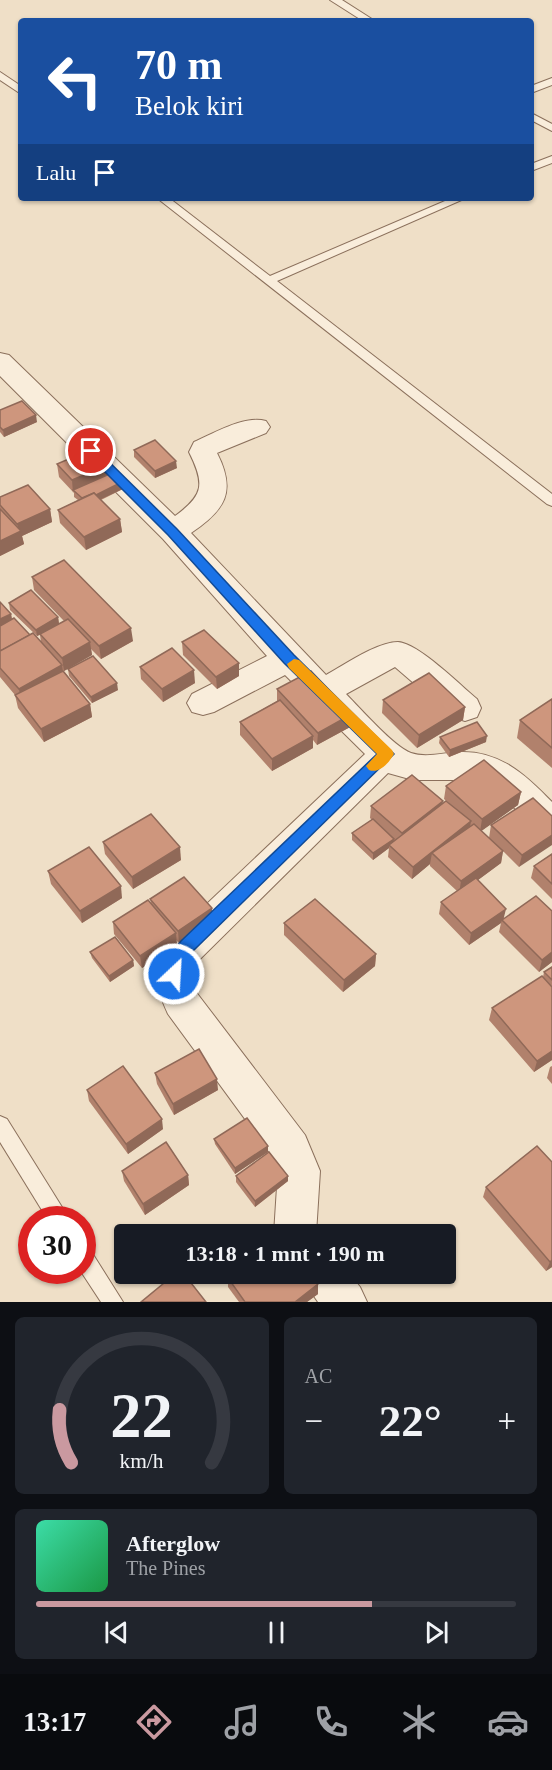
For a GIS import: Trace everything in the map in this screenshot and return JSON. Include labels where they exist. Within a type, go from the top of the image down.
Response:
[{"type":"street","points":[[0,361],[173,532],[289,659],[386,754],[402,764],[423,767],[466,766],[493,771],[508,782],[552,825]]},
{"type":"street","points":[[173,532],[195,517],[214,493],[216,485],[213,471],[203,452],[204,448],[256,427]]},
{"type":"street","points":[[323,692],[386,657],[398,654],[407,658],[465,708]]},
{"type":"street","points":[[203,703],[289,659]]},
{"type":"street","points":[[296,1224],[299,1171],[291,1149],[181,1002],[174,981],[174,966],[187,946],[386,754]]},
{"type":"street","points":[[332,1284],[345,1302]]},
{"type":"lane","points":[[335,0],[365,18]]},
{"type":"lane","points":[[0,75],[18,89]]},
{"type":"lane","points":[[534,89],[552,81]]},
{"type":"lane","points":[[534,118],[552,128]]},
{"type":"lane","points":[[534,167],[552,159]]},
{"type":"lane","points":[[166,201],[552,501]]},
{"type":"lane","points":[[270,280],[454,201]]},
{"type":"lane","points":[[0,1125],[51,1206]]},
{"type":"lane","points":[[96,1276],[113,1302]]},
{"type":"building","points":[[22,401],[36,415],[3,430],[0,427],[0,410]]},
{"type":"building","points":[[155,440],[176,461],[155,471],[134,450]]},
{"type":"building","points":[[92,449],[108,465],[72,480],[57,464]]},
{"type":"building","points":[[114,472],[124,481],[96,495],[94,493],[82,498],[73,490]]},
{"type":"building","points":[[28,485],[50,509],[17,524],[0,505],[0,497]]},
{"type":"building","points":[[94,493],[120,519],[84,537],[58,510]]},
{"type":"building","points":[[0,509],[21,531],[0,541]]},
{"type":"building","points":[[64,560],[131,628],[99,646],[32,577]]},
{"type":"building","points":[[31,590],[58,617],[36,630],[9,603]]},
{"type":"building","points":[[0,602],[11,614],[0,619]]},
{"type":"building","points":[[14,618],[30,635],[0,651],[0,626]]},
{"type":"building","points":[[68,619],[90,642],[62,658],[40,634]]},
{"type":"building","points":[[204,630],[239,663],[216,677],[182,642]]},
{"type":"building","points":[[33,633],[62,665],[19,689],[0,668],[0,651]]},
{"type":"building","points":[[172,648],[194,670],[162,689],[140,667]]},
{"type":"building","points":[[93,656],[117,683],[91,697],[68,669]]},
{"type":"building","points":[[63,671],[90,704],[41,729],[15,695]]},
{"type":"building","points":[[311,671],[352,714],[318,733],[277,689]]},
{"type":"building","points":[[429,673],[465,707],[419,735],[383,700]]},
{"type":"building","points":[[552,699],[552,748],[520,720]]},
{"type":"building","points":[[280,700],[313,736],[272,759],[240,722]]},
{"type":"building","points":[[477,722],[487,736],[450,750],[440,737]]},
{"type":"building","points":[[484,760],[521,792],[482,819],[446,786]]},
{"type":"building","points":[[412,775],[443,801],[402,833],[371,806]]},
{"type":"building","points":[[533,798],[552,816],[552,835],[522,855],[491,825]]},
{"type":"building","points":[[446,801],[471,821],[413,867],[389,845]]},
{"type":"building","points":[[151,814],[180,847],[132,877],[103,842]]},
{"type":"building","points":[[373,819],[394,839],[373,853],[352,833]]},
{"type":"building","points":[[474,824],[503,851],[461,881],[432,853]]},
{"type":"building","points":[[89,847],[121,886],[80,911],[48,871]]},
{"type":"building","points":[[552,854],[552,884],[534,866]]},
{"type":"building","points":[[184,877],[212,908],[178,931],[150,899]]},
{"type":"building","points":[[476,878],[506,909],[471,933],[441,902]]},
{"type":"building","points":[[536,896],[552,911],[552,952],[542,960],[502,920]]},
{"type":"building","points":[[315,899],[376,954],[344,980],[284,923]]},
{"type":"building","points":[[148,900],[176,933],[140,956],[113,922]]},
{"type":"building","points":[[115,937],[133,960],[109,976],[90,952]]},
{"type":"building","points":[[552,967],[552,980],[544,972]]},
{"type":"building","points":[[542,976],[552,987],[552,1051],[537,1061],[492,1008]]},
{"type":"building","points":[[199,1049],[217,1079],[173,1104],[155,1073]]},
{"type":"building","points":[[123,1066],[162,1119],[126,1144],[87,1090]]},
{"type":"building","points":[[247,1118],[268,1146],[235,1168],[214,1139]]},
{"type":"building","points":[[166,1142],[188,1175],[143,1204],[122,1171]]},
{"type":"building","points":[[537,1146],[552,1162],[552,1260],[550,1262],[486,1187]]},
{"type":"building","points":[[269,1152],[288,1176],[255,1201],[236,1176]]},
{"type":"building","points":[[163,1284],[192,1284],[206,1302],[141,1302]]},
{"type":"building","points":[[232,1284],[318,1284],[295,1302],[245,1302]]},
{"type":"slow traffic","points":[[294,664],[386,754],[374,766]]},
{"type":"route","points":[[91,451],[173,532],[289,659],[386,754],[187,946],[174,966],[174,974]]}]
